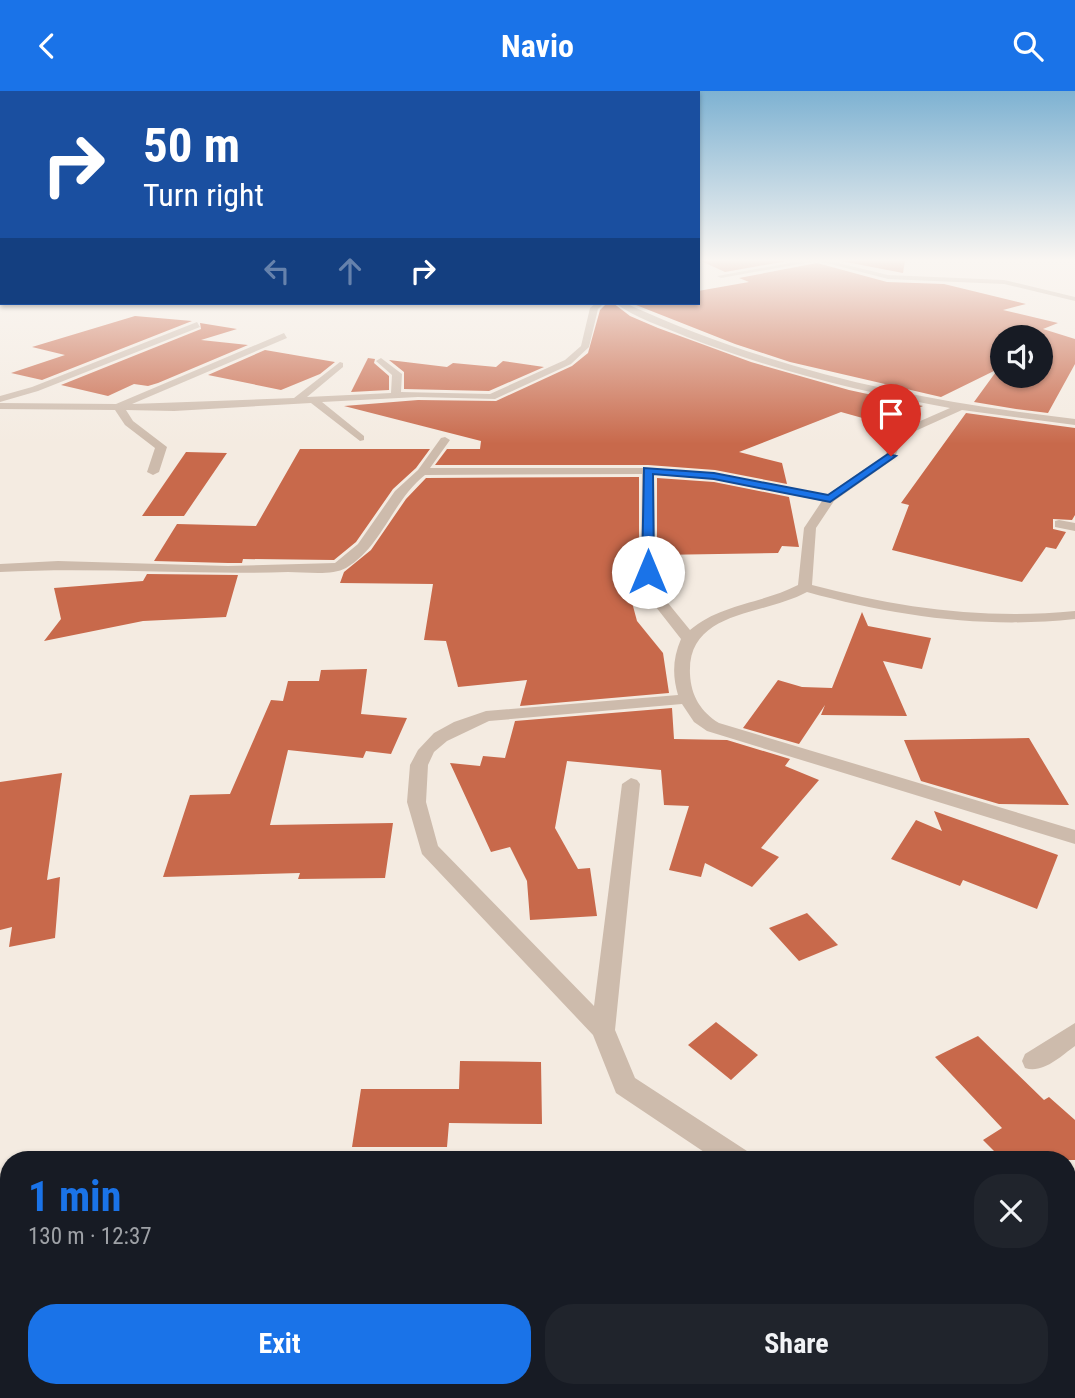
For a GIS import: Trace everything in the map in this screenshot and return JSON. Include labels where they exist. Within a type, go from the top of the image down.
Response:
[{"type":"street","points":[[0,406],[174,408],[396,395],[491,397],[554,370],[585,347],[591,322]]},
{"type":"street","points":[[660,322],[784,369],[961,407],[1075,422]]},
{"type":"street","points":[[0,399],[35,389],[197,325]]},
{"type":"street","points":[[118,407],[284,336]]},
{"type":"street","points":[[381,361],[397,374],[396,395]]},
{"type":"street","points":[[298,400],[340,365]]},
{"type":"street","points":[[312,399],[360,437]]},
{"type":"street","points":[[118,407],[129,423],[161,447],[153,472]]},
{"type":"street","points":[[961,407],[897,435],[891,456],[830,499],[810,528],[804,587],[793,596],[707,621],[689,638],[680,667],[686,699],[698,719],[713,727],[1075,837]]},
{"type":"street","points":[[0,568],[58,565],[228,570],[338,567],[353,559],[407,481],[422,471],[445,440]]},
{"type":"street","points":[[422,471],[648,471],[714,476],[830,499]]},
{"type":"street","points":[[648,471],[648,572],[652,593],[689,638]]},
{"type":"street","points":[[1059,524],[1075,527]]},
{"type":"street","points":[[804,587],[830,594],[976,619],[1075,615]]},
{"type":"street","points":[[686,699],[486,716],[465,722],[422,752],[417,766],[416,810],[429,849],[603,1030],[625,1085],[724,1151]]},
{"type":"street","points":[[603,1030],[631,784]]},
{"type":"street","points":[[1034,1062],[1075,1033]]},
{"type":"building","points":[[115,322],[189,322],[42,380],[11,373],[65,355],[32,347]]},
{"type":"building","points":[[597,322],[644,322],[751,362],[849,390],[923,406],[884,424],[841,412],[739,452],[782,463],[787,484],[715,470],[648,465],[435,465],[447,449],[480,449],[481,441],[344,406],[418,400],[496,401],[572,366],[588,353]]},
{"type":"building","points":[[679,322],[1058,323],[990,325],[990,373],[941,397],[790,362]]},
{"type":"building","points":[[200,323],[237,329],[201,340],[248,345],[158,383],[148,386],[134,384],[108,396],[61,385],[201,329]]},
{"type":"building","points":[[1053,332],[1075,339],[1075,364],[1048,413],[974,402],[990,380],[990,388],[1053,388]]},
{"type":"building","points":[[265,350],[335,362],[320,374],[281,390],[208,375]]},
{"type":"building","points":[[368,358],[375,359],[374,363],[389,376],[389,390],[351,392]]},
{"type":"building","points":[[389,360],[447,367],[453,363],[496,367],[503,361],[544,367],[489,391],[404,389],[404,372]]},
{"type":"building","points":[[966,413],[1075,428],[1075,515],[1072,520],[1053,519],[1053,529],[1066,532],[1056,549],[1046,547],[1022,582],[892,550],[909,505],[901,503]]},
{"type":"building","points":[[300,449],[430,449],[416,468],[393,489],[356,542],[334,560],[243,559],[242,563],[154,561],[177,524],[256,526]]},
{"type":"building","points":[[186,452],[227,453],[184,516],[142,516]]},
{"type":"building","points":[[639,477],[639,556],[629,556],[630,595],[637,621],[663,653],[669,693],[520,706],[527,680],[458,687],[446,641],[424,640],[433,584],[340,583],[344,572],[371,550],[406,499],[426,478]]},
{"type":"building","points":[[657,478],[714,482],[789,497],[799,547],[782,546],[778,553],[657,555]]},
{"type":"building","points":[[147,574],[238,575],[226,617],[143,621],[44,641],[61,619],[54,588],[143,581]]},
{"type":"building","points":[[862,612],[868,626],[931,638],[922,669],[883,661],[907,716],[821,715],[825,705],[799,744],[743,728],[778,680],[802,687],[832,688]]},
{"type":"building","points":[[367,669],[361,714],[407,718],[391,754],[366,751],[363,758],[288,750],[270,825],[393,823],[385,878],[298,879],[300,873],[163,877],[190,795],[230,794],[271,700],[283,701],[288,681],[319,681],[321,670]]},
{"type":"building","points":[[672,708],[674,739],[727,740],[790,759],[785,766],[819,780],[761,848],[779,857],[752,887],[705,863],[701,877],[669,870],[689,806],[664,805],[661,770],[567,761],[555,828],[578,869],[590,868],[597,916],[530,920],[527,881],[510,847],[491,852],[450,763],[480,766],[483,756],[505,758],[515,721]]},
{"type":"building","points":[[1029,738],[1069,805],[999,804],[921,781],[904,740]]},
{"type":"building","points":[[62,773],[47,880],[60,877],[55,938],[9,947],[12,927],[0,930],[0,782]]},
{"type":"building","points":[[934,811],[1058,855],[1037,909],[963,880],[960,886],[891,859],[916,820],[942,831]]},
{"type":"building","points":[[807,913],[838,945],[799,961],[769,928]]},
{"type":"building","points":[[716,1022],[758,1055],[731,1080],[688,1045]]},
{"type":"building","points":[[978,1036],[1044,1100],[1049,1097],[1075,1120],[1075,1151],[994,1151],[983,1140],[1002,1128],[935,1057]]},
{"type":"building","points":[[460,1061],[541,1062],[542,1124],[449,1123],[447,1147],[352,1147],[361,1089],[459,1089]]},
{"type":"route","points":[[648,572],[648,471],[714,476],[830,499],[891,456]]}]
